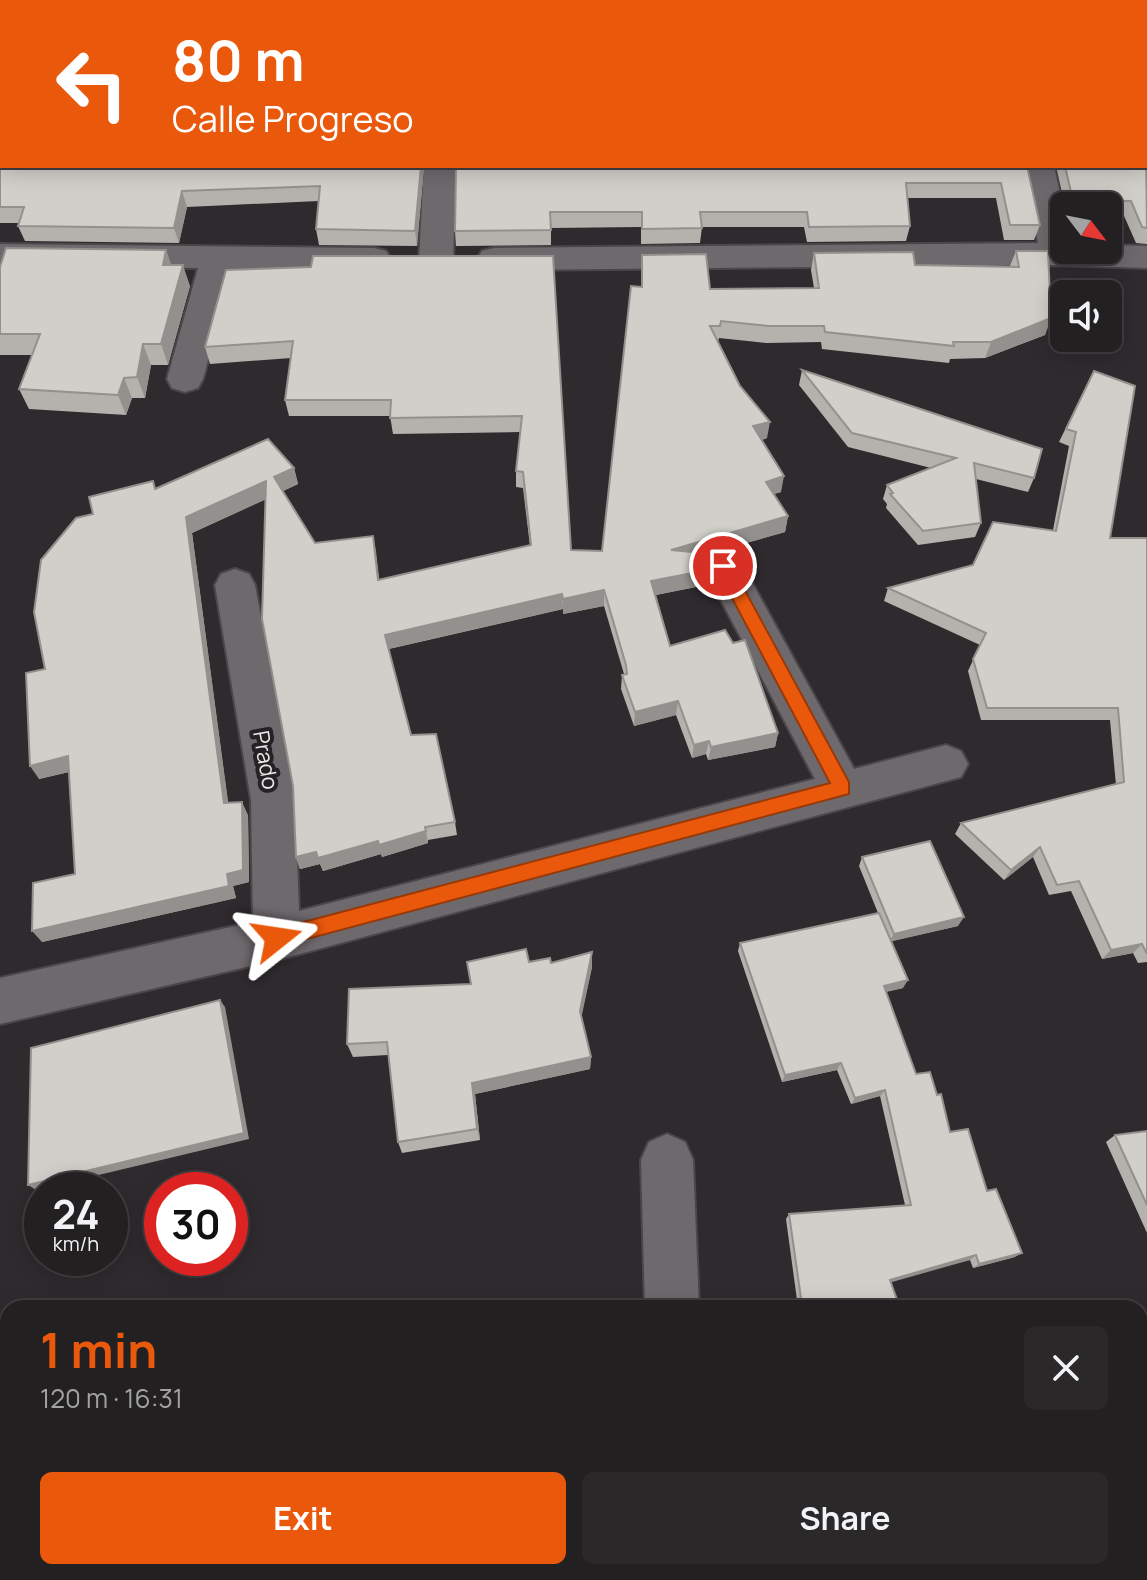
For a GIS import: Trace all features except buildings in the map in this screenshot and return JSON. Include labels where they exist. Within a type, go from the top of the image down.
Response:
[{"type":"street","points":[[436,260],[440,168]]},
{"type":"street","points":[[1038,168],[1050,222]]},
{"type":"street","points":[[0,255],[436,260],[1050,254]]},
{"type":"street","points":[[1122,256],[1147,257]]},
{"type":"street","points":[[185,379],[218,257]]},
{"type":"street","points":[[723,566],[842,788]]},
{"type":"street","name":"Prado","points":[[235,585],[273,800],[277,938]]},
{"type":"street","points":[[0,1001],[277,938],[842,788],[946,764]]},
{"type":"street","points":[[667,1160],[672,1300]]},
{"type":"route","points":[[277,938],[842,788],[723,566]]}]
